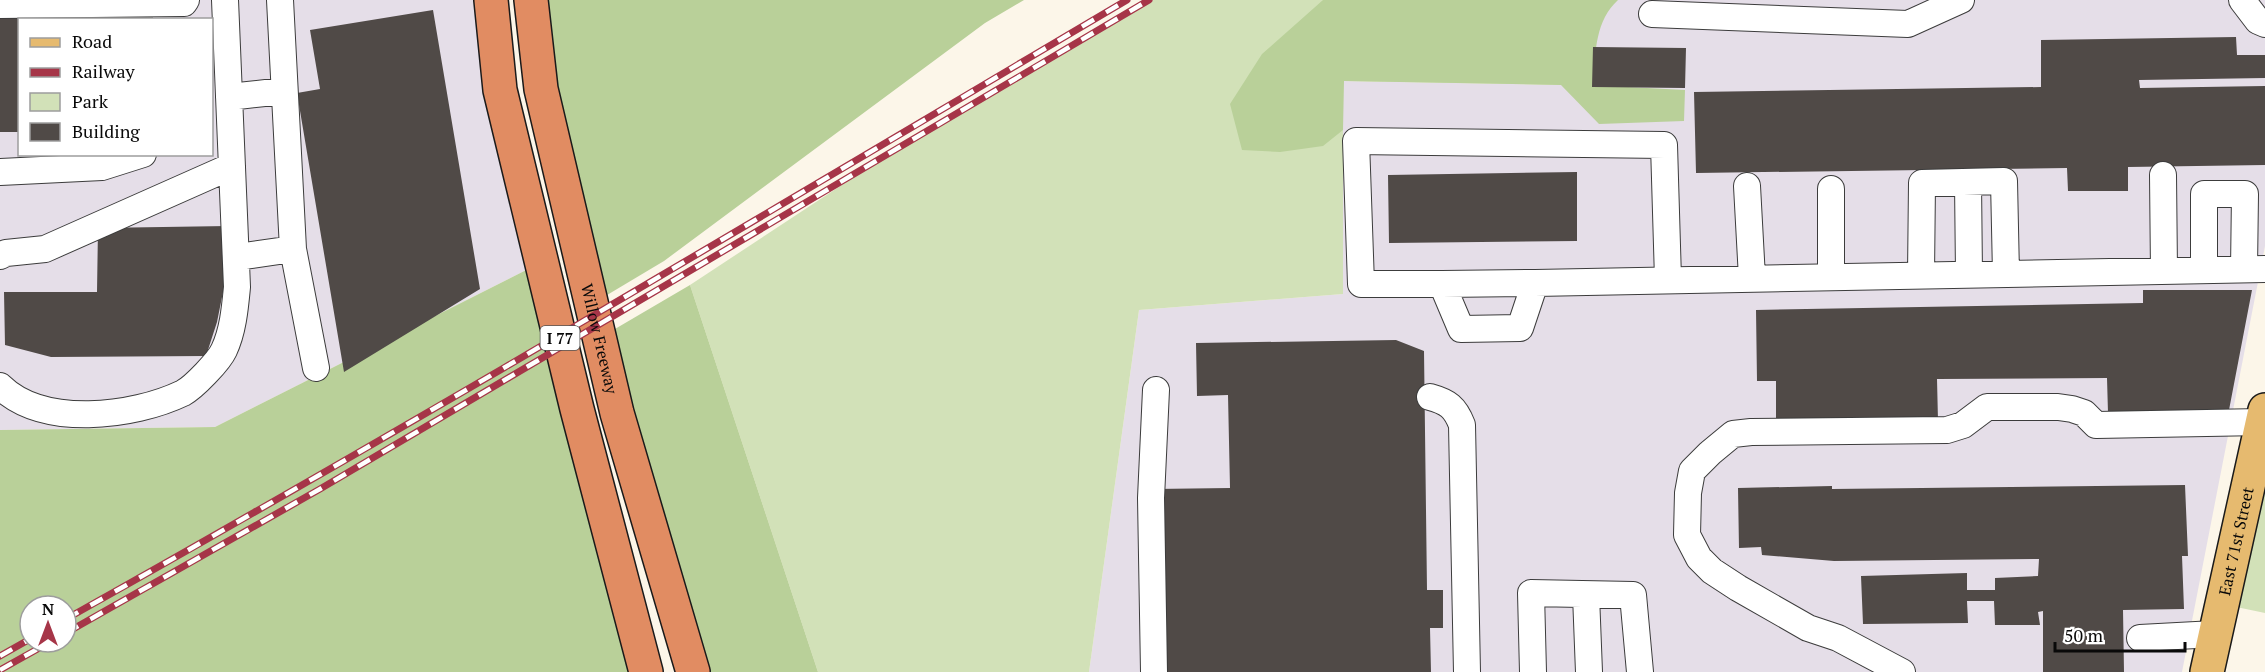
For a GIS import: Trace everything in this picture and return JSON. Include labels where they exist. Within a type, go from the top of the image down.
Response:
[{"type":"highway","name":"I 77","points":[[491,0],[500,90],[577,409],[646,672]]},
{"type":"highway","name":"Willow Freeway","points":[[531,0],[542,89],[617,413],[693,672]]},
{"type":"main road","name":"East 71st Street","points":[[2207,672],[2264,416]]},
{"type":"lane","points":[[0,5],[184,3],[186,0]]},
{"type":"lane","points":[[0,386],[10,396],[40,408],[73,415],[134,410],[185,392],[224,351],[234,320],[237,287],[232,165],[224,108],[225,0]]},
{"type":"lane","points":[[280,0],[293,249],[316,368]]},
{"type":"lane","points":[[1652,14],[1908,24],[1961,0]]},
{"type":"lane","points":[[2242,0],[2258,21],[2265,24]]},
{"type":"lane","points":[[224,108],[284,91]]},
{"type":"lane","points":[[1668,279],[1664,146],[1356,141],[1361,284],[1535,283],[1668,279],[2164,271],[2254,269],[2245,194],[2204,194],[2204,270]]},
{"type":"lane","points":[[0,172],[102,167],[137,156]]},
{"type":"lane","points":[[0,256],[6,253],[45,249],[232,165]]},
{"type":"lane","points":[[2163,175],[2164,271]]},
{"type":"lane","points":[[1921,275],[1922,183],[2004,181],[2006,273]]},
{"type":"lane","points":[[1968,182],[1969,274]]},
{"type":"lane","points":[[1748,186],[1752,278]]},
{"type":"lane","points":[[1831,189],[1831,276]]},
{"type":"lane","points":[[237,257],[293,249]]},
{"type":"lane","points":[[1442,284],[1461,329],[1520,328],[1535,283]]},
{"type":"lane","points":[[1154,672],[1151,498],[1156,390]]},
{"type":"lane","points":[[1430,397],[1443,400],[1456,411],[1462,425],[1467,672]]},
{"type":"lane","points":[[1902,672],[1838,638],[1808,628],[1738,588],[1712,571],[1699,558],[1687,535],[1688,493],[1692,471],[1733,434],[1947,430],[1963,425],[1987,407],[2058,406],[2084,413],[2096,425],[2264,416]]},
{"type":"lane","points":[[1533,672],[1531,593],[1633,595],[1640,672]]},
{"type":"lane","points":[[1586,595],[1589,672]]},
{"type":"lane","points":[[2140,638],[2215,634]]},
{"type":"shaded area","points":[[0,0],[491,0],[542,262],[215,427],[0,430]]},
{"type":"shaded area","points":[[1565,0],[2265,0],[2265,246],[2182,672],[1089,672],[1139,310],[1343,294],[1343,81],[1561,85]]},
{"type":"green space","points":[[531,0],[1024,0],[985,23],[664,261],[592,304]]},
{"type":"green space","points":[[1149,0],[1565,0],[1562,85],[1343,81],[1343,294],[1139,310],[1089,672],[818,672],[690,285],[895,150]]},
{"type":"green space","points":[[1323,0],[1618,0],[1601,26],[1596,47],[1594,78],[1628,87],[1685,90],[1684,121],[1599,124],[1561,85],[1344,81],[1343,130],[1323,146],[1280,152],[1242,150],[1230,104],[1262,54]]},
{"type":"green space","points":[[542,262],[646,672],[0,672],[0,430],[215,427]]},
{"type":"green space","points":[[690,285],[818,672],[693,672],[603,336]]},
{"type":"green space","points":[[2265,410],[2265,613],[2222,604]]},
{"type":"building","points":[[153,8],[153,18],[18,18],[18,132],[0,132],[0,12]]},
{"type":"building","points":[[433,10],[480,289],[344,372],[297,93],[320,89],[310,30]]},
{"type":"building","points":[[2236,37],[2237,55],[2265,55],[2265,78],[2139,80],[2140,88],[2265,86],[2265,165],[2128,167],[2128,191],[2068,191],[2067,168],[1696,173],[1694,92],[2041,87],[2041,40]]},
{"type":"building","points":[[1593,47],[1686,48],[1685,88],[1592,87]]},
{"type":"building","points":[[1577,172],[1577,241],[1389,243],[1388,175]]},
{"type":"building","points":[[228,226],[228,257],[223,292],[217,322],[206,356],[51,357],[5,345],[4,292],[97,292],[98,228]]},
{"type":"building","points":[[2143,290],[2252,290],[2229,410],[2108,413],[2107,378],[1937,379],[1938,421],[1776,422],[1776,381],[1757,381],[1756,310],[2143,303]]},
{"type":"building","points":[[1396,340],[1424,351],[1427,590],[1443,590],[1443,628],[1430,628],[1431,672],[1157,672],[1154,489],[1230,488],[1228,395],[1197,396],[1196,343]]},
{"type":"building","points":[[2185,485],[2188,556],[2182,556],[2184,609],[2123,610],[2124,672],[2043,672],[2043,611],[2038,612],[2040,625],[1995,625],[1994,601],[1967,601],[1968,623],[1863,624],[1861,576],[1967,573],[1967,590],[1995,590],[1995,578],[2038,576],[2039,559],[1834,561],[1762,555],[1761,547],[1739,548],[1738,488]]},
{"type":"railway","points":[[78,612],[466,390],[1127,0]]},
{"type":"railway","points":[[78,626],[320,489],[1149,0]]},
{"type":"railway","points":[[0,656],[18,646]]},
{"type":"railway","points":[[0,670],[29,654]]}]
